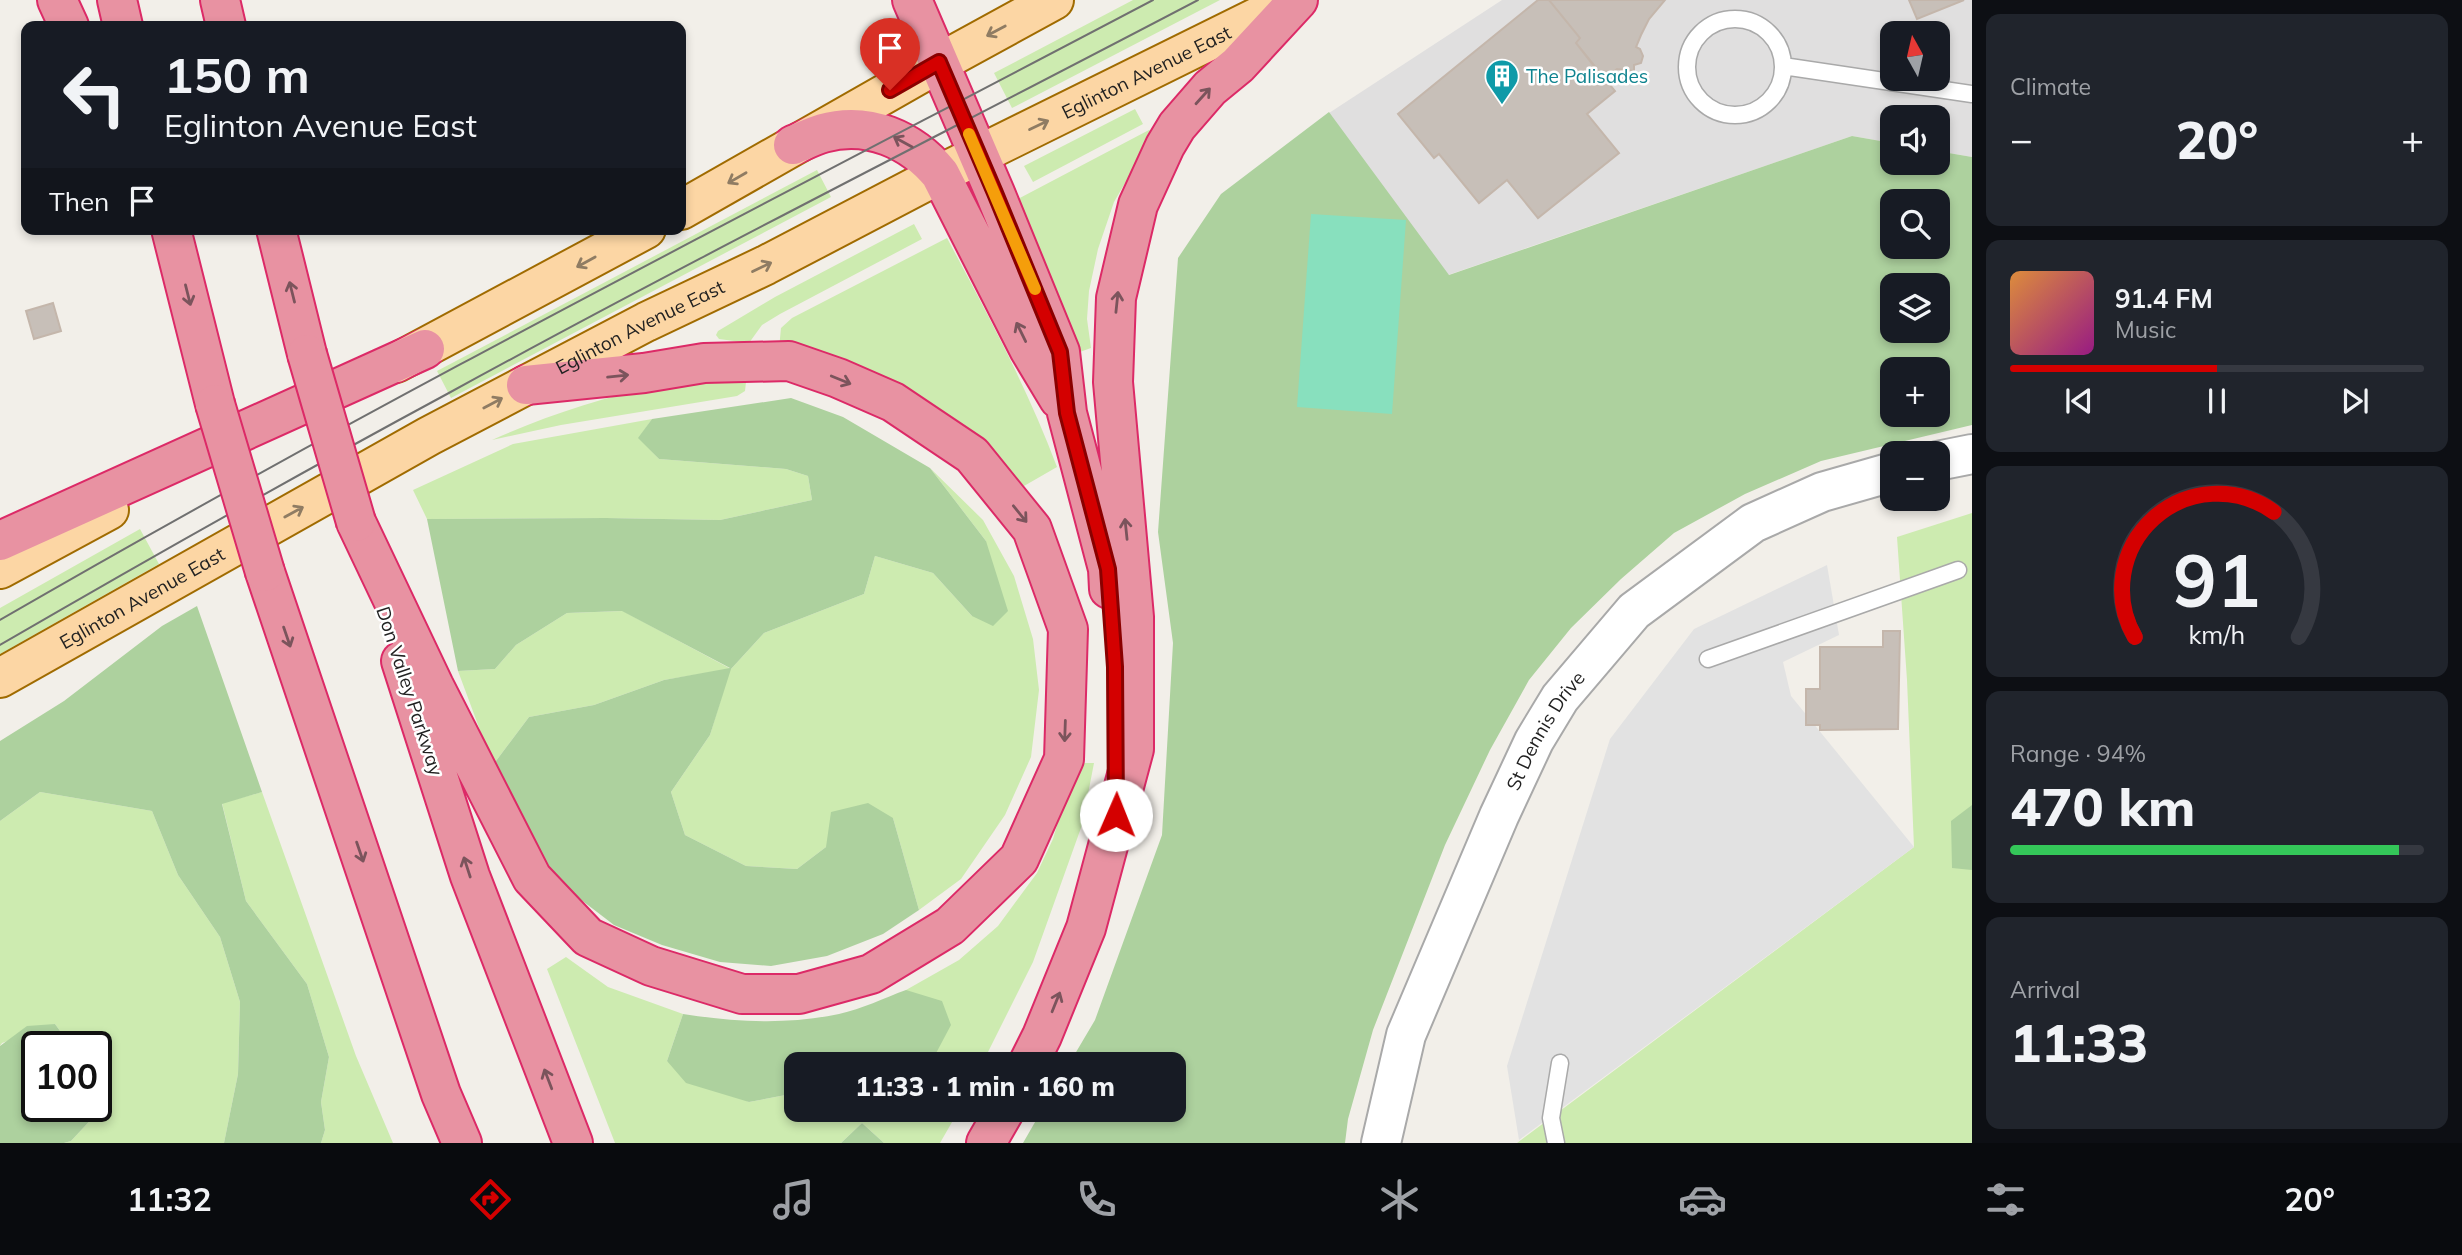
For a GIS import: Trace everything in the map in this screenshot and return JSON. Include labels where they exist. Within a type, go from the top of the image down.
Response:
[{"type":"highway","points":[[57,0],[67,21]]},
{"type":"highway","points":[[117,0],[121,21]]},
{"type":"highway","points":[[220,0],[225,21]]},
{"type":"highway","points":[[912,0],[1060,352],[1067,413],[1108,569],[1115,667],[1116,815]]},
{"type":"highway","points":[[1034,1052],[1086,928],[1134,749],[1134,630],[1113,382],[1116,298],[1138,205],[1171,136],[1210,88],[1238,65],[1298,0]]},
{"type":"highway","points":[[793,145],[825,132],[858,129],[892,136],[914,148],[928,160],[940,174],[1029,349],[1067,413]]},
{"type":"highway","points":[[173,235],[215,404],[265,572],[441,1094],[462,1143]]},
{"type":"highway","name":"Don Valley Parkway","points":[[277,235],[307,354],[356,522],[470,876],[573,1143]]},
{"type":"highway","points":[[0,541],[425,349]]},
{"type":"highway","points":[[356,522],[446,710],[532,878],[588,937],[651,966],[742,994],[799,994],[872,974],[950,926],[1020,859],[1064,759],[1068,629],[1032,529],[972,454],[893,402],[789,360],[704,363],[644,373],[526,386]]},
{"type":"highway","points":[[986,1143],[998,1122]]},
{"type":"main road","points":[[686,207],[939,62],[1054,0]]},
{"type":"main road","name":"Eglinton Avenue East","points":[[0,678],[429,436],[646,321],[766,265],[940,174],[1293,0]]},
{"type":"main road","points":[[0,569],[35,548],[425,349],[635,235]]},
{"type":"street","points":[[1950,458],[1972,454]]},
{"type":"street","name":"St Dennis Drive","points":[[1381,1143],[1406,1035],[1499,816],[1534,741],[1560,698],[1634,611],[1753,523],[1822,492],[1880,475]]},
{"type":"lane","points":[[1730,19],[1745,20],[1760,26],[1772,36],[1780,50],[1783,66],[1781,82],[1774,96],[1748,114],[1732,116],[1716,112],[1702,103],[1692,91],[1687,76],[1687,60],[1692,45],[1701,32],[1714,23],[1730,19]]},
{"type":"lane","points":[[1783,66],[1972,94]]},
{"type":"lane","points":[[1708,659],[1958,570]]},
{"type":"lane","points":[[1556,1143],[1551,1118],[1560,1063]]},
{"type":"shaded area","points":[[1502,0],[1972,0],[1972,157],[1950,153],[1950,105],[1880,105],[1880,141],[1852,136],[1448,275],[1329,113]]},
{"type":"shaded area","points":[[1827,565],[1839,635],[1783,662],[1791,696],[1914,847],[1519,1140],[1507,1066],[1610,739],[1694,629]]},
{"type":"green space","points":[[1133,0],[1220,0],[1012,108],[994,73]]},
{"type":"green space","points":[[1135,109],[1143,124],[1033,182],[1024,166]]},
{"type":"green space","points":[[1329,112],[1449,275],[1852,136],[1880,141],[1880,175],[1950,175],[1950,153],[1972,157],[1972,425],[1905,441],[1880,441],[1880,447],[1821,461],[1745,494],[1674,533],[1621,579],[1571,628],[1529,680],[1490,750],[1445,845],[1373,1030],[1348,1119],[1345,1143],[1023,1143],[1035,1122],[1186,1122],[1186,1052],[1076,1052],[1095,1020],[1162,835],[1173,643],[1158,532],[1178,258],[1221,194]]},
{"type":"green space","points":[[1149,130],[1154,133],[1114,202],[1098,249],[1089,291],[1087,319],[1091,348],[1077,353],[1012,202]]},
{"type":"green space","points":[[817,170],[831,197],[451,398],[437,371]]},
{"type":"green space","points":[[1311,214],[1406,220],[1392,414],[1297,407]]},
{"type":"green space","points":[[914,224],[922,239],[780,314],[762,325],[749,343],[719,339],[716,335],[718,331],[775,297]]},
{"type":"green space","points":[[947,238],[1020,379],[1057,467],[1024,486],[969,432],[915,394],[858,371],[779,349],[781,328],[792,318]]},
{"type":"green space","points":[[746,382],[745,391],[737,396],[561,425],[492,440],[574,408],[638,390],[681,383]]},
{"type":"green space","points":[[791,398],[843,417],[930,468],[986,541],[1008,611],[993,626],[972,616],[933,573],[875,556],[864,594],[764,633],[731,669],[710,735],[671,792],[685,835],[746,866],[797,869],[826,847],[831,812],[868,803],[893,818],[919,910],[883,934],[827,956],[771,966],[720,962],[662,945],[614,925],[563,886],[525,836],[493,765],[529,717],[594,705],[664,680],[730,668],[622,611],[567,613],[516,645],[495,669],[458,671],[427,519],[720,520],[812,500],[808,476],[786,469],[659,459],[638,438],[652,419]]},
{"type":"green space","points":[[652,419],[639,438],[659,459],[786,469],[808,476],[812,500],[720,520],[427,519],[413,490],[513,444]]},
{"type":"green space","points":[[930,468],[983,520],[1014,576],[1033,639],[1039,690],[1031,757],[1005,815],[961,879],[919,910],[893,818],[826,847],[797,869],[746,866],[685,835],[671,792],[710,735],[730,669],[664,680],[594,705],[529,717],[493,765],[458,671],[495,669],[516,645],[567,613],[623,611],[731,669],[764,633],[864,594],[875,556],[933,573],[972,616],[986,541]]},
{"type":"green space","points":[[1972,513],[1972,1143],[1517,1143],[1914,847],[1907,680],[1897,537]]},
{"type":"green space","points":[[140,529],[159,564],[0,654],[0,608]]},
{"type":"green space","points":[[197,606],[262,792],[222,804],[246,901],[307,984],[329,1057],[321,1102],[325,1130],[321,1143],[224,1143],[238,1074],[240,1002],[220,937],[178,875],[152,811],[40,792],[0,821],[0,741],[64,701],[162,626]]},
{"type":"green space","points":[[1075,763],[1094,763],[1082,825],[1033,962],[988,1052],[932,1052],[906,990],[959,960],[998,926],[1037,873],[1053,839]]},
{"type":"green space","points":[[40,792],[152,811],[178,875],[220,937],[240,1002],[238,1074],[224,1143],[64,1143],[71,1141],[89,1122],[112,1122],[112,1031],[60,1031],[55,1024],[35,1031],[21,1031],[21,1036],[0,1046],[0,821]]},
{"type":"green space","points":[[262,792],[356,1056],[393,1143],[321,1143],[325,1130],[321,1102],[329,1057],[307,984],[246,901],[222,803]]},
{"type":"green space","points":[[1972,805],[1972,870],[1952,868],[1951,821]]},
{"type":"green space","points":[[566,957],[608,987],[683,1014],[667,1061],[749,1102],[784,1095],[784,1122],[952,1122],[940,1143],[884,1143],[862,1123],[841,1143],[615,1143],[547,969]]},
{"type":"green space","points":[[906,990],[942,1001],[951,1025],[937,1052],[784,1052],[784,1095],[749,1102],[686,1083],[667,1061],[683,1014],[722,1019],[780,1021],[820,1017],[865,1006]]},
{"type":"green space","points":[[55,1024],[60,1031],[21,1031],[21,1122],[89,1122],[71,1141],[0,1143],[0,1046],[27,1026]]},
{"type":"green space","points":[[862,1123],[884,1143],[841,1143]]},
{"type":"building","name":"The Palisades","points":[[1538,0],[1549,0],[1580,38],[1576,43],[1615,91],[1587,114],[1619,153],[1538,218],[1507,180],[1479,203],[1439,154],[1434,158],[1398,114]]},
{"type":"building","points":[[1549,0],[1665,0],[1649,19],[1636,47],[1643,56],[1641,63],[1634,65],[1634,71],[1617,69],[1604,79],[1576,43],[1580,38]]},
{"type":"building","points":[[1909,0],[1964,0],[1917,19]]},
{"type":"building","points":[[53,303],[61,331],[34,339],[26,311]]},
{"type":"building","points":[[1883,631],[1900,631],[1898,729],[1820,730],[1820,725],[1806,725],[1806,689],[1820,689],[1820,647],[1883,647]]},
{"type":"tram line","points":[[0,620],[429,381],[1153,0]]},
{"type":"tram line","points":[[0,645],[279,486],[540,343],[1198,0]]},
{"type":"slow traffic","points":[[969,134],[1035,289]]},
{"type":"place","name":"The Palisades","points":[[1502,106]]},
{"type":"route","points":[[890,90],[939,62],[1060,352],[1067,413],[1108,569],[1115,667],[1116,815]]}]
